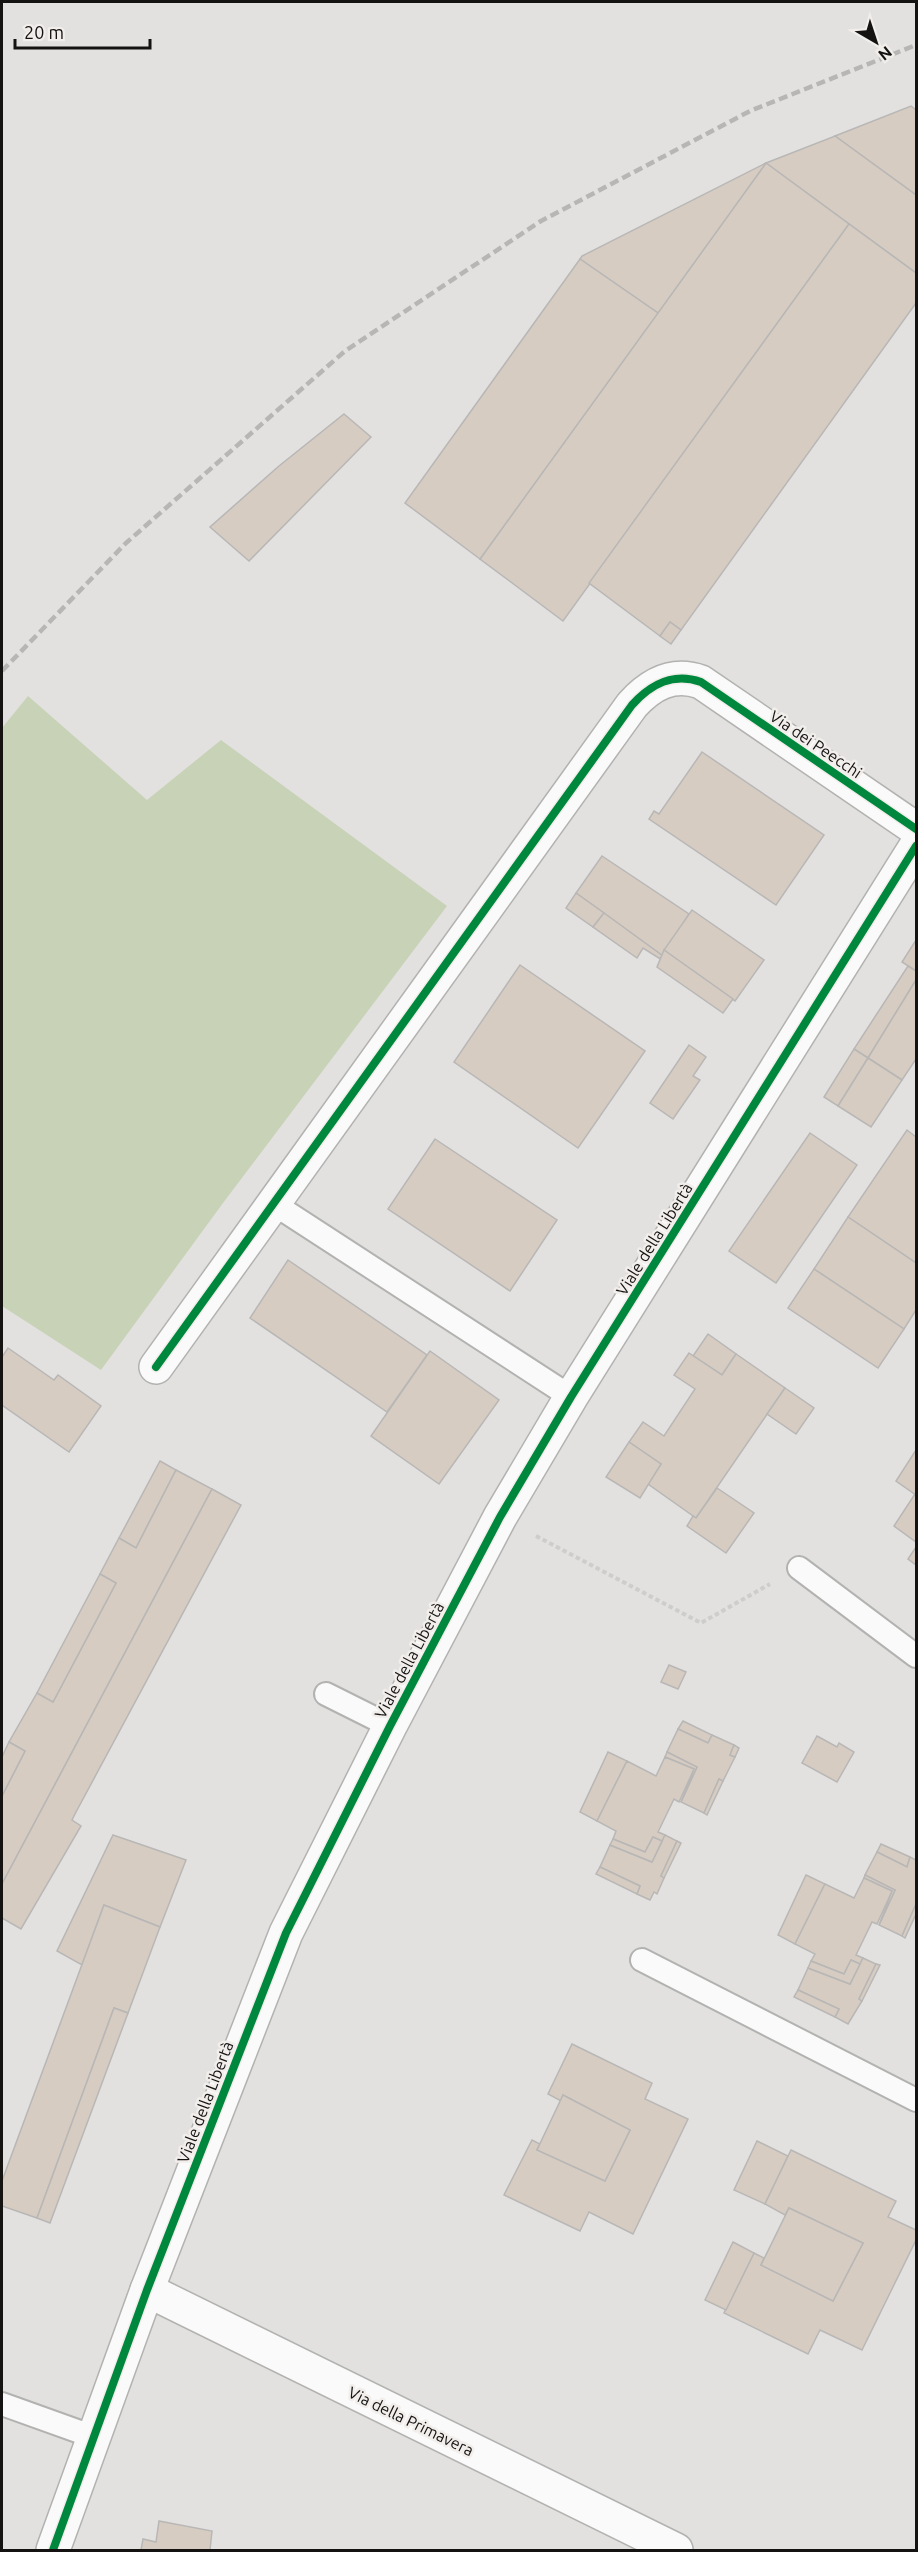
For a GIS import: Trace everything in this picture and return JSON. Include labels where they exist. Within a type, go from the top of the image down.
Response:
[{"type":"street","name":"Via dei Peecchi","points":[[274,1204],[632,705],[646,691],[666,680],[689,677],[701,682],[916,829]]},
{"type":"street","name":"Viale della Libertà","points":[[53,2550],[147,2290],[286,1933],[390,1726],[500,1517],[571,1396],[916,846]]},
{"type":"street","points":[[156,1366],[274,1204]]},
{"type":"street","name":"Via della Primavera","points":[[147,2290],[676,2550]]},
{"type":"lane","points":[[274,1204],[571,1396]]},
{"type":"lane","points":[[799,1568],[916,1656]]},
{"type":"lane","points":[[326,1694],[390,1726]]},
{"type":"lane","points":[[642,1960],[916,2100]]},
{"type":"lane","points":[[2,2404],[94,2437]]},
{"type":"path","points":[[500,1517],[701,1623],[799,1568]]},
{"type":"green space","points":[[28,696],[147,800],[221,740],[447,906],[223,1203],[101,1370],[2,1306],[2,728]]},
{"type":"building","points":[[911,106],[916,110],[916,195],[835,136]]},
{"type":"building","points":[[835,136],[916,195],[916,273],[766,163]]},
{"type":"building","points":[[766,163],[849,224],[563,621],[480,559]]},
{"type":"building","points":[[766,163],[658,313],[580,259],[582,256]]},
{"type":"building","points":[[849,224],[916,273],[916,303],[681,630],[670,622],[660,636],[589,583]]},
{"type":"building","points":[[580,259],[658,313],[480,559],[405,503]]},
{"type":"building","points":[[344,414],[371,437],[249,561],[210,527],[279,466]]},
{"type":"building","points":[[670,622],[681,630],[671,644],[660,636]]},
{"type":"building","points":[[702,752],[824,835],[776,905],[649,819],[654,811],[659,814]]},
{"type":"building","points":[[602,856],[689,914],[663,956],[576,893]]},
{"type":"building","points":[[576,893],[604,913],[593,927],[566,908]]},
{"type":"building","points":[[692,910],[764,960],[735,1001],[664,950]]},
{"type":"building","points":[[604,913],[663,956],[662,960],[643,948],[637,958],[593,927]]},
{"type":"building","points":[[916,940],[916,971],[902,962]]},
{"type":"building","points":[[664,950],[733,999],[723,1013],[657,967]]},
{"type":"building","points":[[520,965],[645,1051],[578,1148],[454,1062]]},
{"type":"building","points":[[908,966],[916,971],[916,980],[868,1058],[854,1049]]},
{"type":"building","points":[[916,980],[916,1059],[902,1080],[868,1058]]},
{"type":"building","points":[[689,1045],[706,1057],[693,1076],[700,1080],[673,1119],[650,1103]]},
{"type":"building","points":[[854,1049],[868,1058],[838,1106],[824,1097]]},
{"type":"building","points":[[868,1058],[902,1080],[871,1127],[838,1106]]},
{"type":"building","points":[[907,1130],[916,1137],[916,1263],[848,1217]]},
{"type":"building","points":[[810,1133],[857,1165],[776,1283],[729,1251]]},
{"type":"building","points":[[435,1139],[557,1220],[510,1291],[388,1209]]},
{"type":"building","points":[[848,1217],[916,1263],[916,1310],[904,1329],[814,1269]]},
{"type":"building","points":[[288,1260],[427,1355],[387,1412],[250,1318]]},
{"type":"building","points":[[814,1269],[904,1329],[878,1368],[788,1308]]},
{"type":"building","points":[[708,1334],[736,1354],[722,1375],[693,1356]]},
{"type":"building","points":[[8,1348],[54,1380],[58,1375],[101,1406],[69,1452],[2,1405],[2,1357]]},
{"type":"building","points":[[430,1351],[499,1400],[439,1484],[371,1436]]},
{"type":"building","points":[[689,1353],[722,1375],[736,1354],[785,1388],[696,1518],[648,1484],[661,1464],[629,1442],[643,1422],[664,1436],[695,1389],[674,1375]]},
{"type":"building","points":[[785,1388],[814,1408],[796,1434],[767,1414]]},
{"type":"building","points":[[629,1442],[661,1464],[640,1498],[606,1477]]},
{"type":"building","points":[[916,1450],[916,1495],[896,1481]]},
{"type":"building","points":[[160,1461],[176,1470],[136,1548],[119,1538]]},
{"type":"building","points":[[176,1470],[212,1489],[2,1884],[2,1796],[25,1751],[9,1742],[37,1693],[53,1702],[116,1583],[100,1574],[119,1538],[136,1548]]},
{"type":"building","points":[[717,1488],[754,1513],[726,1553],[687,1526],[693,1516],[696,1518]]},
{"type":"building","points":[[212,1489],[241,1505],[72,1820],[81,1826],[21,1929],[2,1918],[2,1884]]},
{"type":"building","points":[[916,1495],[916,1542],[894,1526]]},
{"type":"building","points":[[916,1547],[916,1565],[908,1559]]},
{"type":"building","points":[[100,1574],[116,1583],[53,1702],[37,1693]]},
{"type":"building","points":[[669,1665],[686,1672],[678,1689],[661,1682]]},
{"type":"building","points":[[683,1721],[712,1735],[708,1743],[678,1729]]},
{"type":"building","points":[[678,1729],[708,1743],[712,1735],[734,1745],[730,1755],[735,1757],[723,1781],[719,1779],[704,1813],[681,1802],[697,1767],[667,1752]]},
{"type":"building","points":[[817,1736],[837,1747],[839,1743],[854,1752],[837,1782],[802,1763]]},
{"type":"building","points":[[9,1742],[25,1751],[2,1796],[2,1757]]},
{"type":"building","points":[[734,1745],[739,1748],[735,1757],[730,1755]]},
{"type":"building","points":[[608,1752],[627,1761],[597,1821],[580,1812]]},
{"type":"building","points":[[667,1752],[697,1767],[681,1802],[694,1769],[665,1757]]},
{"type":"building","points":[[665,1757],[694,1769],[679,1802],[674,1799],[658,1832],[665,1835],[662,1841],[653,1837],[645,1852],[613,1839],[616,1831],[597,1821],[627,1761],[656,1776]]},
{"type":"building","points":[[719,1779],[723,1781],[707,1815],[704,1813]]},
{"type":"building","points":[[113,1835],[186,1860],[160,1927],[104,1905],[82,1965],[57,1951]]},
{"type":"building","points":[[665,1835],[677,1841],[661,1876],[664,1878],[657,1894],[654,1892],[650,1900],[637,1894],[640,1886],[600,1867],[610,1845],[652,1862]]},
{"type":"building","points":[[653,1837],[662,1841],[652,1862],[610,1845],[613,1839],[645,1852]]},
{"type":"building","points":[[677,1841],[681,1843],[664,1878],[661,1876]]},
{"type":"building","points":[[881,1844],[910,1857],[907,1867],[877,1852]]},
{"type":"building","points":[[877,1852],[907,1867],[910,1857],[916,1860],[916,1904],[902,1936],[879,1925],[895,1890],[865,1875]]},
{"type":"building","points":[[600,1867],[640,1886],[637,1894],[596,1874]]},
{"type":"building","points":[[806,1875],[825,1884],[795,1944],[778,1935]]},
{"type":"building","points":[[865,1875],[895,1890],[879,1925],[892,1891],[864,1878]]},
{"type":"building","points":[[864,1878],[892,1891],[877,1924],[872,1922],[856,1955],[863,1958],[860,1964],[851,1960],[844,1974],[811,1961],[815,1954],[795,1944],[825,1884],[854,1898]]},
{"type":"building","points":[[916,1904],[916,1914],[905,1938],[902,1936]]},
{"type":"building","points":[[104,1905],[160,1927],[128,2013],[114,2008],[37,2218],[2,2206],[2,2181]]},
{"type":"building","points":[[863,1958],[876,1964],[859,1999],[862,2001],[848,2024],[835,2017],[839,2009],[798,1990],[808,1968],[850,1984]]},
{"type":"building","points":[[851,1960],[860,1964],[850,1984],[808,1968],[811,1961],[844,1974]]},
{"type":"building","points":[[876,1964],[880,1965],[862,2001],[859,1999]]},
{"type":"building","points":[[798,1990],[839,2009],[835,2017],[794,1997]]},
{"type":"building","points":[[114,2008],[128,2013],[50,2223],[37,2218]]},
{"type":"building","points":[[572,2044],[652,2083],[645,2099],[688,2119],[633,2234],[589,2212],[580,2231],[504,2195],[532,2140],[540,2144],[537,2150],[605,2181],[630,2130],[563,2095],[561,2101],[548,2094]]},
{"type":"building","points":[[563,2095],[630,2130],[605,2181],[537,2150]]},
{"type":"building","points":[[757,2141],[788,2156],[765,2204],[734,2190]]},
{"type":"building","points":[[791,2150],[896,2201],[888,2217],[916,2230],[916,2240],[862,2350],[820,2330],[808,2354],[724,2313],[754,2253],[764,2258],[761,2265],[833,2301],[863,2243],[789,2208],[785,2215],[765,2204]]},
{"type":"building","points":[[789,2208],[863,2243],[833,2301],[761,2265]]},
{"type":"building","points":[[733,2242],[754,2253],[726,2310],[705,2300]]},
{"type":"building","points":[[159,2521],[212,2531],[210,2550],[141,2550],[143,2539],[156,2542]]},
{"type":"railway","points":[[2,671],[126,543],[345,351],[541,221],[750,111],[916,45]]},
{"type":"cycle path","points":[[156,1367],[632,705],[647,691],[672,679],[691,679],[701,682],[916,829]]},
{"type":"cycle path","points":[[53,2550],[147,2290],[286,1933],[390,1726],[500,1517],[571,1397],[916,846]]}]
